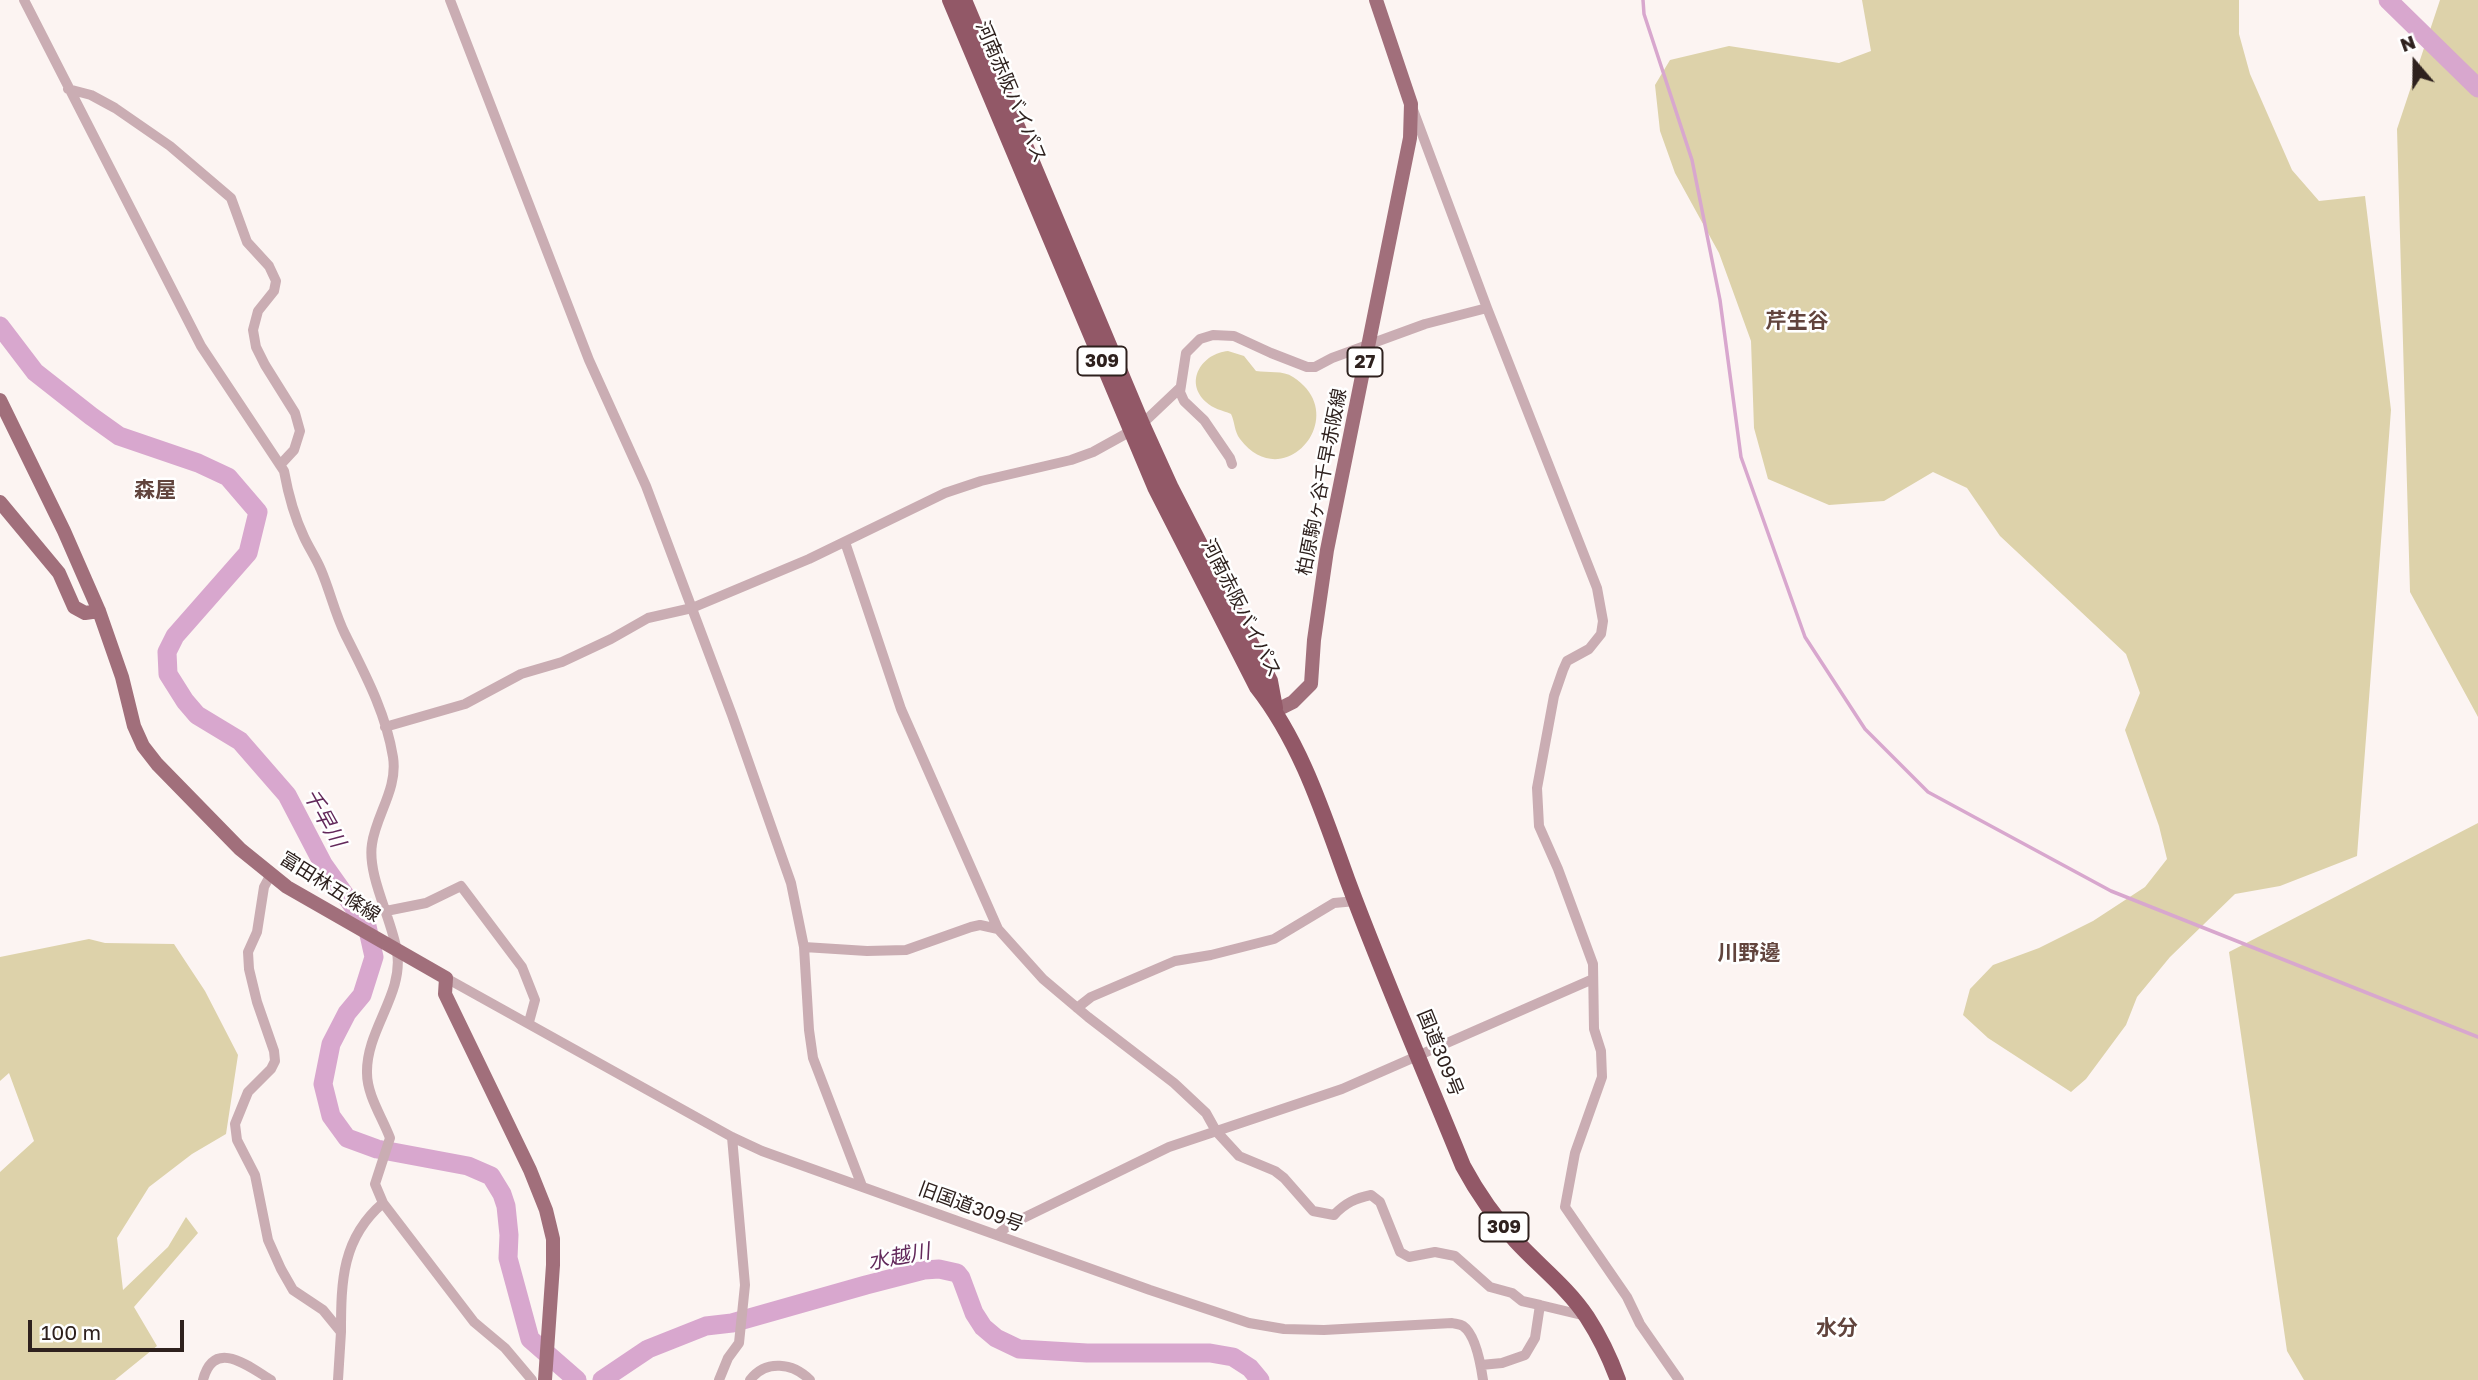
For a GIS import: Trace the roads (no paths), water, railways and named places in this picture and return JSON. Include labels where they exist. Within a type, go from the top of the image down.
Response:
[{"type":"highway","name":"河南赤阪バイパス","points":[[950,0],[1136,427],[1171,488],[1270,681],[1275,711]]},
{"type":"highway","name":"河南赤阪バイパス","points":[[964,0],[1136,427]]},
{"type":"highway","name":"国道309号","points":[[1275,711],[1312,784],[1463,1166],[1478,1194],[1510,1234],[1566,1291],[1586,1316],[1609,1357],[1618,1380]]},
{"type":"main road","name":"柏原駒ヶ谷千早赤阪線","points":[[1275,711],[1293,702],[1311,684],[1314,639],[1327,550],[1410,138],[1411,104],[1376,0]]},
{"type":"main road","name":"富田林五條線","points":[[0,400],[64,531],[99,611],[122,677],[134,726],[143,746],[186,796],[240,849],[287,887],[446,978]]},
{"type":"main road","points":[[0,502],[60,573],[74,607],[85,613],[99,611]]},
{"type":"main road","points":[[446,978],[445,994],[547,1210],[553,1239],[545,1380]]},
{"type":"street","points":[[24,0],[201,346],[280,465],[303,535],[320,568],[344,631],[371,684],[394,760],[392,781],[372,841],[371,853],[397,951],[398,973],[368,1052],[367,1076],[373,1099],[390,1138],[375,1184],[383,1203],[474,1322],[505,1348],[532,1380]]},
{"type":"street","points":[[450,0],[538,234],[589,360],[646,486],[790,883],[804,947],[813,1058],[862,1186]]},
{"type":"street","points":[[68,89],[91,95],[115,108],[170,146],[231,198],[247,242],[269,266],[276,281],[274,291],[258,311],[253,330],[265,365],[290,404],[300,431],[294,450],[280,465]]},
{"type":"street","points":[[1411,104],[1487,308],[1597,588],[1602,612],[1601,634],[1589,649],[1567,662],[1563,670],[1554,696],[1537,788],[1538,826],[1558,869],[1592,964],[1594,1029],[1601,1051],[1602,1077],[1575,1153],[1565,1208],[1627,1297],[1640,1324],[1678,1380]]},
{"type":"street","points":[[1232,464],[1204,420],[1182,398],[1180,388],[1186,353],[1194,344],[1213,335],[1234,336],[1271,353],[1313,367],[1363,348],[1369,343],[1425,324],[1487,308]]},
{"type":"street","points":[[385,727],[465,704],[521,674],[562,662],[648,618],[692,608],[845,541],[945,493],[1093,452],[1136,427],[1180,388]]},
{"type":"street","points":[[845,541],[901,709],[998,929],[1043,979],[1174,1083],[1206,1113],[1216,1131],[1239,1156],[1275,1171],[1313,1211],[1334,1214],[1342,1206],[1371,1195],[1380,1202],[1400,1252],[1409,1257],[1435,1252],[1455,1256],[1490,1287],[1512,1293],[1522,1301],[1586,1316]]},
{"type":"street","points":[[271,874],[264,887],[257,932],[248,951],[249,969],[257,1002],[275,1061],[271,1069],[248,1092],[235,1124],[237,1140],[255,1175],[268,1240],[281,1269],[293,1290],[323,1310],[341,1332]]},
{"type":"street","points":[[386,911],[426,903],[461,886],[523,967],[535,1000],[529,1022]]},
{"type":"street","points":[[1077,1008],[1091,997],[1175,961],[1274,939],[1334,904],[1356,901]]},
{"type":"street","points":[[804,947],[857,951],[906,950],[971,927],[980,925],[998,929]]},
{"type":"street","name":"旧国道309号","points":[[446,978],[732,1137],[762,1151],[1249,1323],[1284,1329],[1324,1330],[1452,1322],[1463,1326],[1469,1334],[1483,1380]]},
{"type":"street","points":[[997,1235],[1009,1225],[1169,1147],[1342,1088],[1593,979]]},
{"type":"street","points":[[719,1380],[728,1357],[739,1343],[745,1285],[732,1137]]},
{"type":"street","points":[[338,1380],[341,1299],[348,1252],[363,1222],[383,1203]]},
{"type":"street","points":[[1480,1365],[1502,1363],[1525,1354],[1535,1338],[1540,1306]]},
{"type":"street","points":[[202,1380],[207,1367],[227,1356],[271,1380]]},
{"type":"street","points":[[750,1380],[758,1370],[777,1366],[799,1369],[810,1380]]},
{"type":"waterway","points":[[1643,0],[1644,14],[1692,160],[1720,300],[1741,457],[1805,637],[1865,729],[1928,792],[2111,891],[2478,1037]]},
{"type":"waterway","points":[[2388,0],[2478,88]]},
{"type":"waterway","name":"千早川","points":[[0,326],[35,372],[91,416],[119,436],[198,463],[228,477],[258,512],[248,553],[175,636],[167,652],[168,674],[197,715],[240,741],[287,795],[323,864],[367,926],[374,957],[362,995],[347,1013],[331,1044],[323,1084],[331,1116],[347,1138],[377,1149],[468,1166],[491,1176],[506,1206],[508,1258],[530,1339],[577,1380]]},
{"type":"waterway","name":"水越川","points":[[602,1380],[648,1349],[706,1326],[732,1323],[866,1285],[924,1270],[939,1269],[957,1273],[983,1327],[996,1338],[1019,1349],[1087,1353],[1210,1353],[1233,1357],[1250,1368],[1260,1380]]},
{"type":"district","name":"芹生谷","points":[[1797,321]]},
{"type":"district","name":"森屋","points":[[155,490]]},
{"type":"district","name":"川野邊","points":[[1749,953]]},
{"type":"district","name":"水分","points":[[1837,1328]]}]
